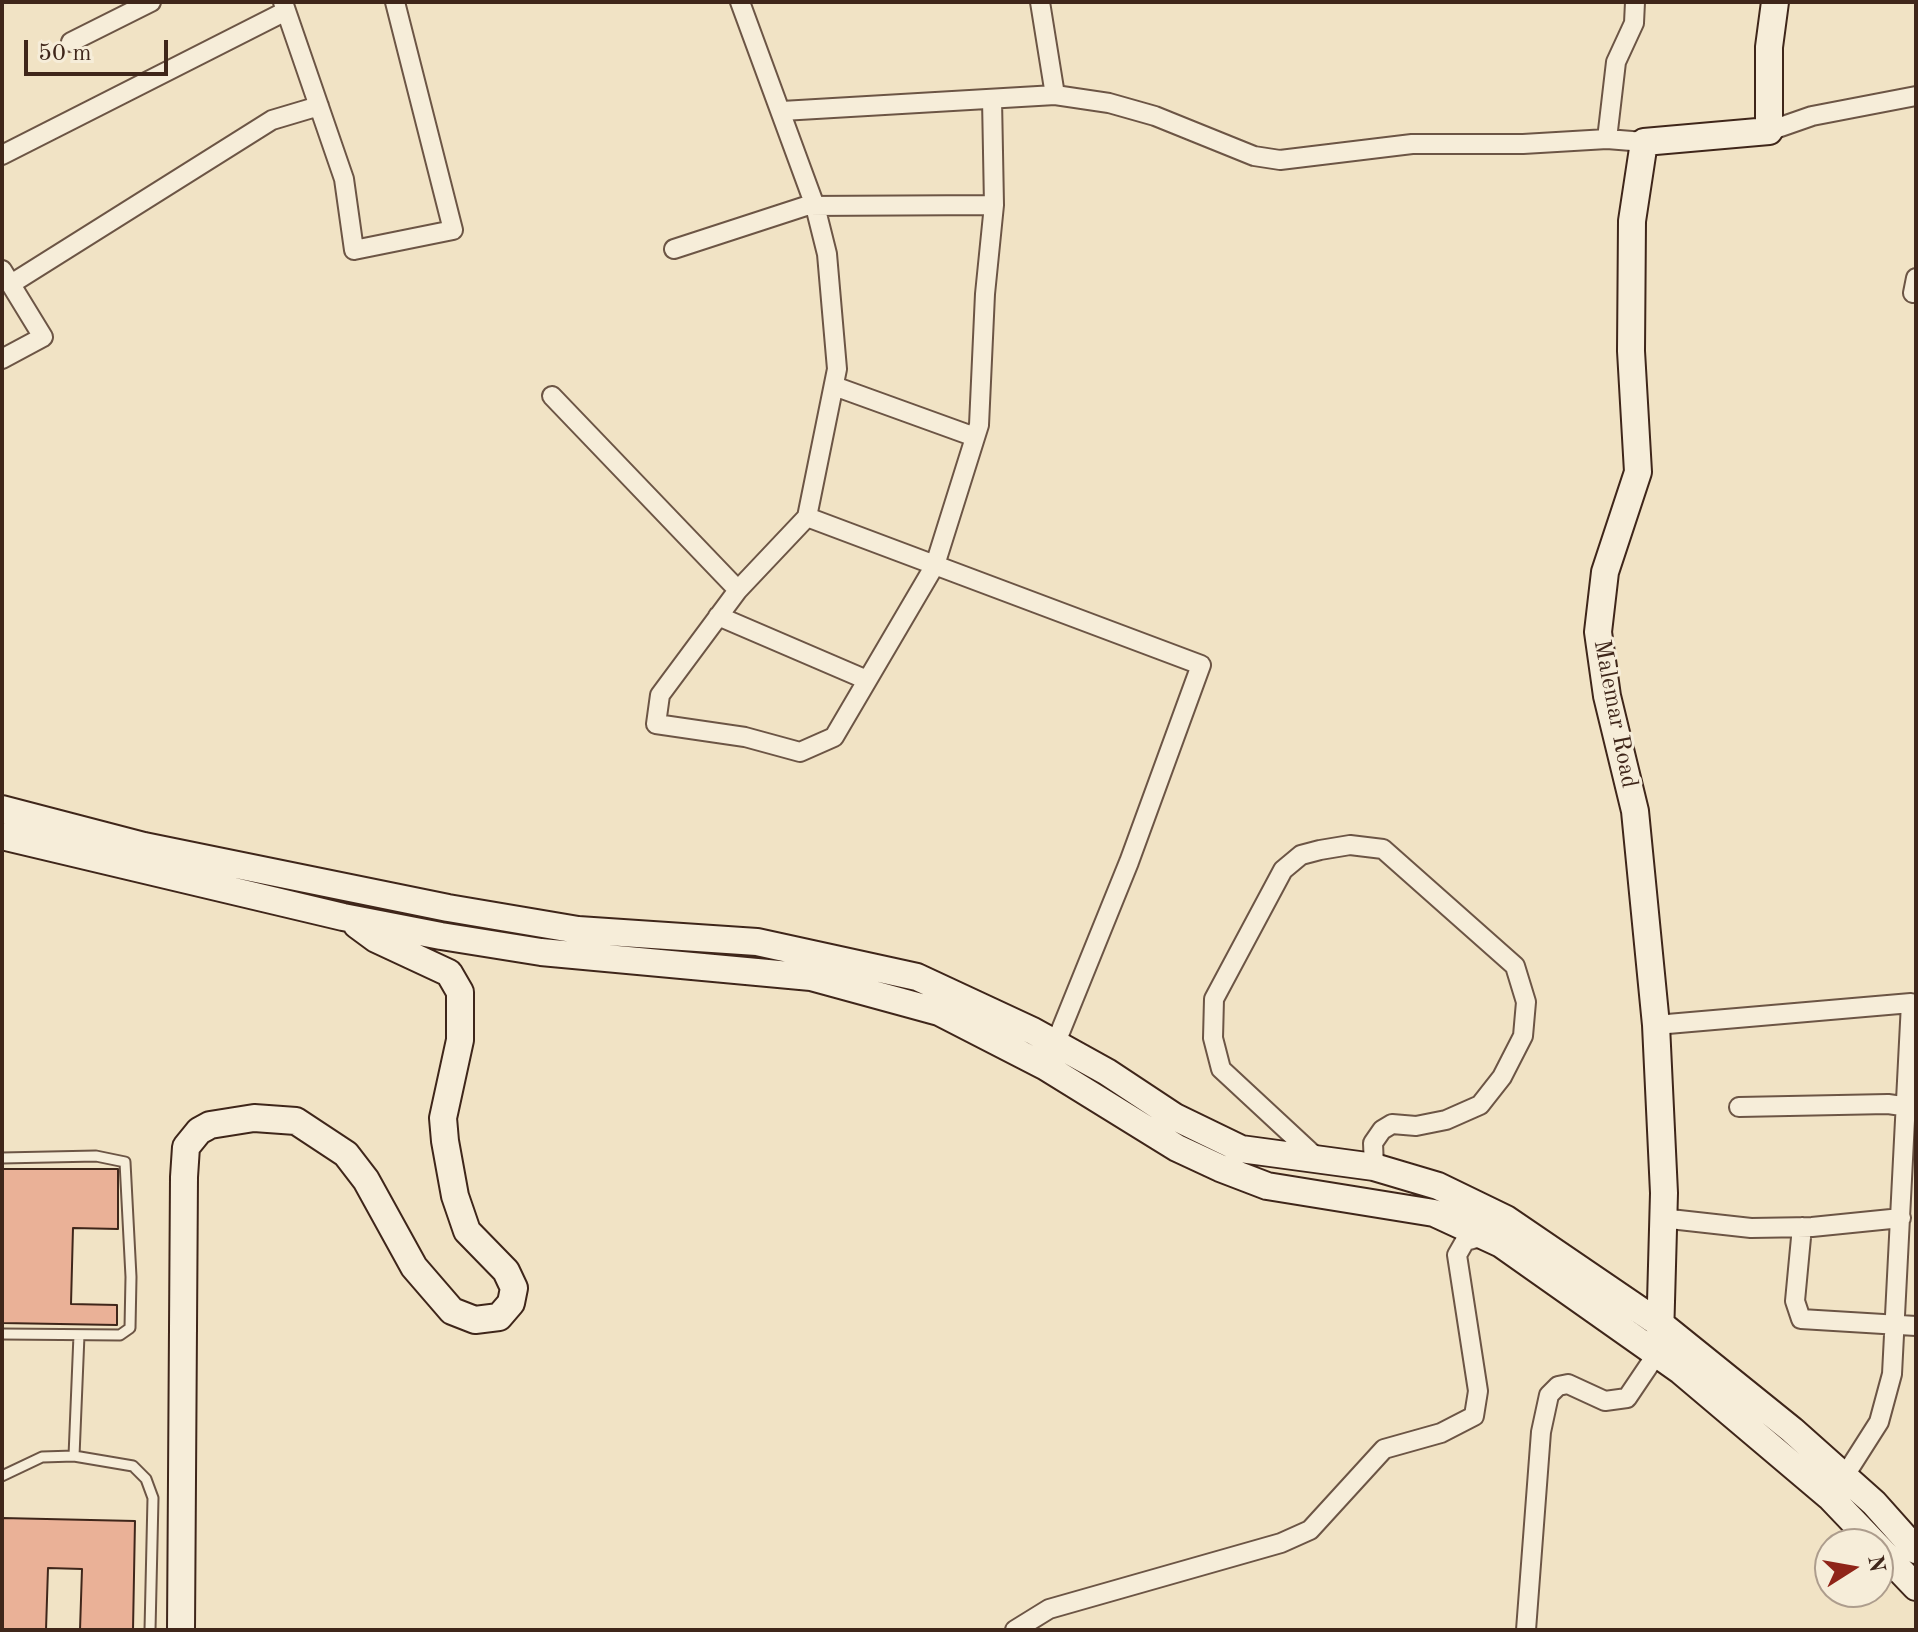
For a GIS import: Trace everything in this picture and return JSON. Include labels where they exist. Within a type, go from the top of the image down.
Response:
[{"type":"main road","points":[[1644,142],[1769,131],[1769,47],[1775,2]]},
{"type":"main road","name":"Malemar Road","points":[[1644,142],[1632,221],[1631,351],[1638,472],[1605,572],[1598,632],[1607,696],[1635,811],[1656,1025],[1664,1193],[1661,1218],[1663,1326],[1656,1355]]},
{"type":"main road","points":[[2,809],[144,846],[448,908],[578,930],[757,942],[917,977],[973,1000],[1177,1148],[1267,1186],[1434,1213],[1484,1236],[1538,1267],[1681,1371],[1830,1497],[1916,1587]]},
{"type":"main road","points":[[2,836],[343,917],[441,936],[541,952],[811,977],[898,998],[1051,1055],[1241,1149],[1374,1167],[1438,1186],[1506,1219],[1663,1326],[1844,1477],[1916,1550]]},
{"type":"main road","points":[[441,936],[448,908]]},
{"type":"main road","points":[[181,1630],[187,1236],[184,1177],[186,1147],[199,1131],[210,1125],[254,1118],[296,1121],[346,1154],[366,1180],[414,1267],[452,1311],[475,1320],[499,1317],[511,1303],[514,1288],[506,1271],[467,1231],[455,1196],[443,1118],[460,1040],[460,992],[449,973],[376,939],[343,917]]},
{"type":"street","points":[[71,42],[151,2]]},
{"type":"street","points":[[2,155],[285,7],[344,179],[354,250],[453,230],[395,2]]},
{"type":"street","points":[[740,2],[815,206],[827,254],[837,369],[807,517],[738,590],[660,695],[656,724],[745,737],[800,752],[834,737],[935,565],[979,425],[985,294],[994,205],[992,99]]},
{"type":"street","points":[[1040,2],[1055,95]]},
{"type":"street","points":[[1607,139],[1616,62],[1634,23],[1635,2]]},
{"type":"street","points":[[782,111],[1055,95],[1109,103],[1155,116],[1267,159],[1412,144],[1523,144],[1607,139],[1644,142]]},
{"type":"street","points":[[1769,131],[1812,116],[1916,96]]},
{"type":"street","points":[[2,359],[43,337],[6,277],[272,120],[319,106]]},
{"type":"street","points":[[674,249],[815,206],[994,205]]},
{"type":"street","points":[[834,386],[975,437]]},
{"type":"street","points":[[552,396],[738,590]]},
{"type":"street","points":[[807,517],[1201,665],[1129,862],[1051,1055]]},
{"type":"street","points":[[718,616],[867,680]]},
{"type":"street","points":[[1320,1161],[1221,1069],[1213,1038],[1214,999],[1283,870],[1301,855],[1350,845],[1383,849],[1515,966],[1526,1002],[1523,1036],[1502,1077],[1480,1105],[1446,1120],[1416,1126],[1392,1124],[1382,1130],[1373,1143],[1374,1167]]},
{"type":"street","points":[[1656,1025],[1911,1003],[1912,1107],[1901,1218],[1892,1374],[1879,1422],[1844,1477]]},
{"type":"street","points":[[1739,1107],[1912,1107]]},
{"type":"street","points":[[1661,1218],[1751,1228],[1901,1218]]},
{"type":"street","points":[[1802,1227],[1795,1301],[1801,1319],[1916,1326]]},
{"type":"street","points":[[1015,1630],[1049,1609],[1281,1543],[1310,1530],[1384,1449],[1441,1433],[1474,1416],[1478,1391],[1457,1255],[1465,1241],[1484,1236]]},
{"type":"street","points":[[1526,1630],[1541,1432],[1549,1395],[1558,1386],[1568,1384],[1605,1401],[1627,1398],[1656,1355]]},
{"type":"lane","points":[[2,1158],[96,1156],[125,1162],[131,1228],[130,1328],[120,1335],[2,1334]]},
{"type":"lane","points":[[74,1456],[79,1335]]},
{"type":"lane","points":[[2,1476],[42,1457],[74,1456],[133,1466],[146,1479],[153,1498],[150,1630]]},
{"type":"building","points":[[2,1169],[118,1169],[118,1229],[73,1228],[71,1304],[117,1305],[117,1325],[2,1323]]},
{"type":"building","points":[[2,1518],[135,1521],[133,1630],[80,1630],[82,1569],[48,1568],[46,1630],[2,1630]]}]
